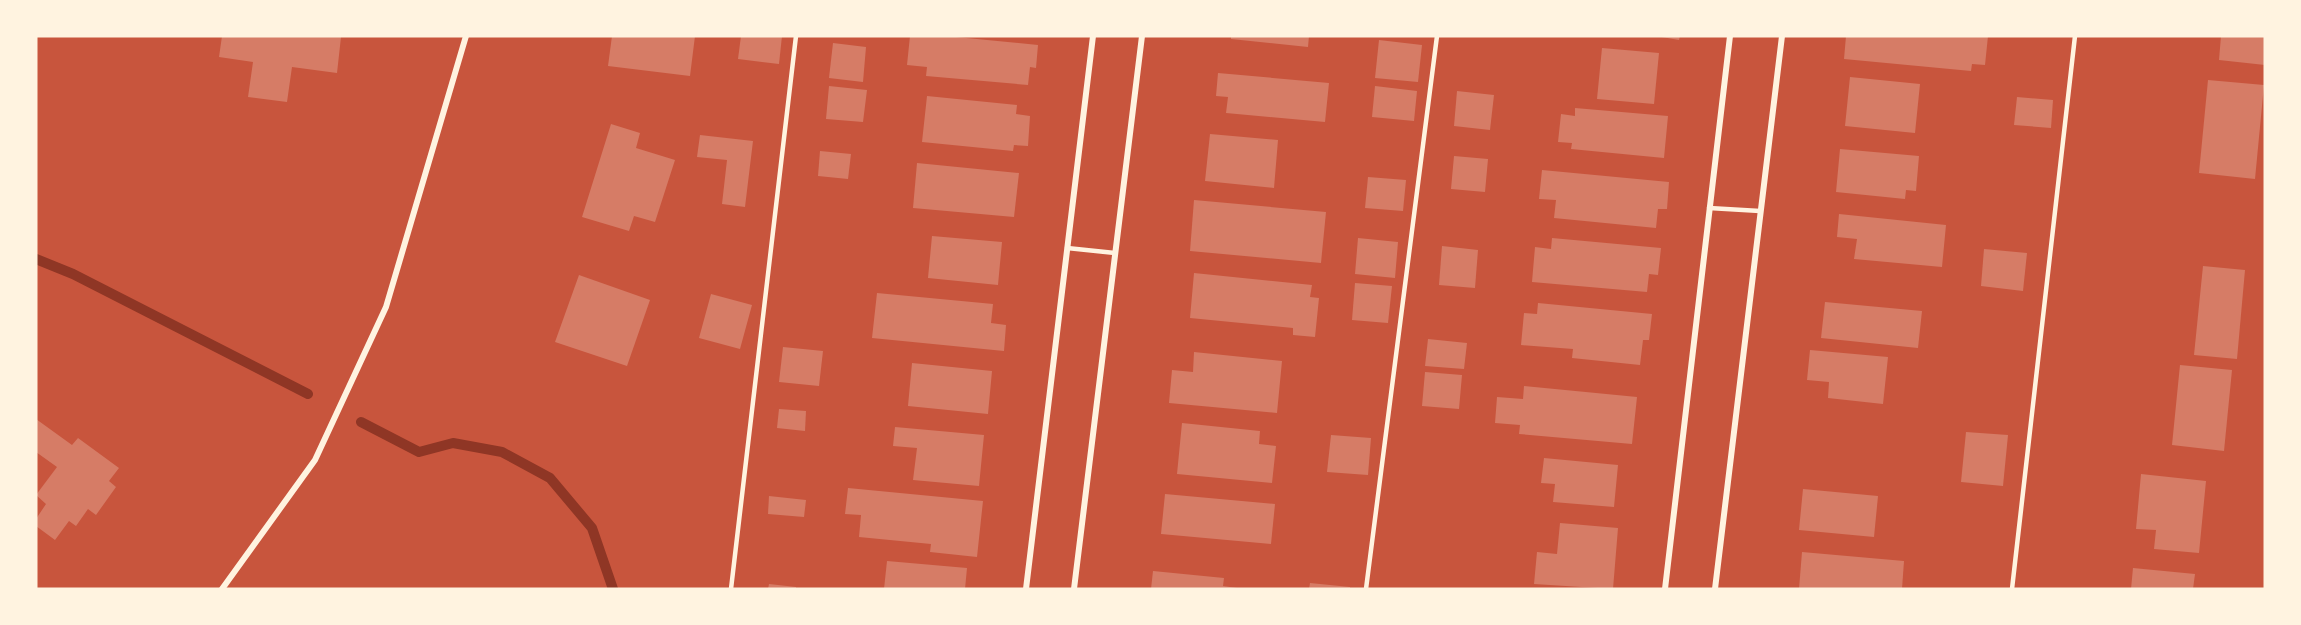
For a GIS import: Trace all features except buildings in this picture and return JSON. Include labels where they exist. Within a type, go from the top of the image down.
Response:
[{"type":"street","points":[[222,589],[315,460],[386,307],[466,36]]},
{"type":"street","points":[[1026,589],[1093,36]]},
{"type":"street","points":[[1074,589],[1142,36]]},
{"type":"street","points":[[1665,589],[1730,36]]},
{"type":"street","points":[[1715,589],[1782,36]]},
{"type":"lane","points":[[731,589],[796,36]]},
{"type":"lane","points":[[1366,589],[1437,36]]},
{"type":"lane","points":[[2012,589],[2075,36]]},
{"type":"lane","points":[[1709,208],[1760,211]]},
{"type":"lane","points":[[1067,248],[1116,253]]},
{"type":"waterway","points":[[36,259],[73,274],[308,394]]},
{"type":"waterway","points":[[361,422],[419,452],[453,443],[502,452],[550,478],[592,528],[613,589]]}]
